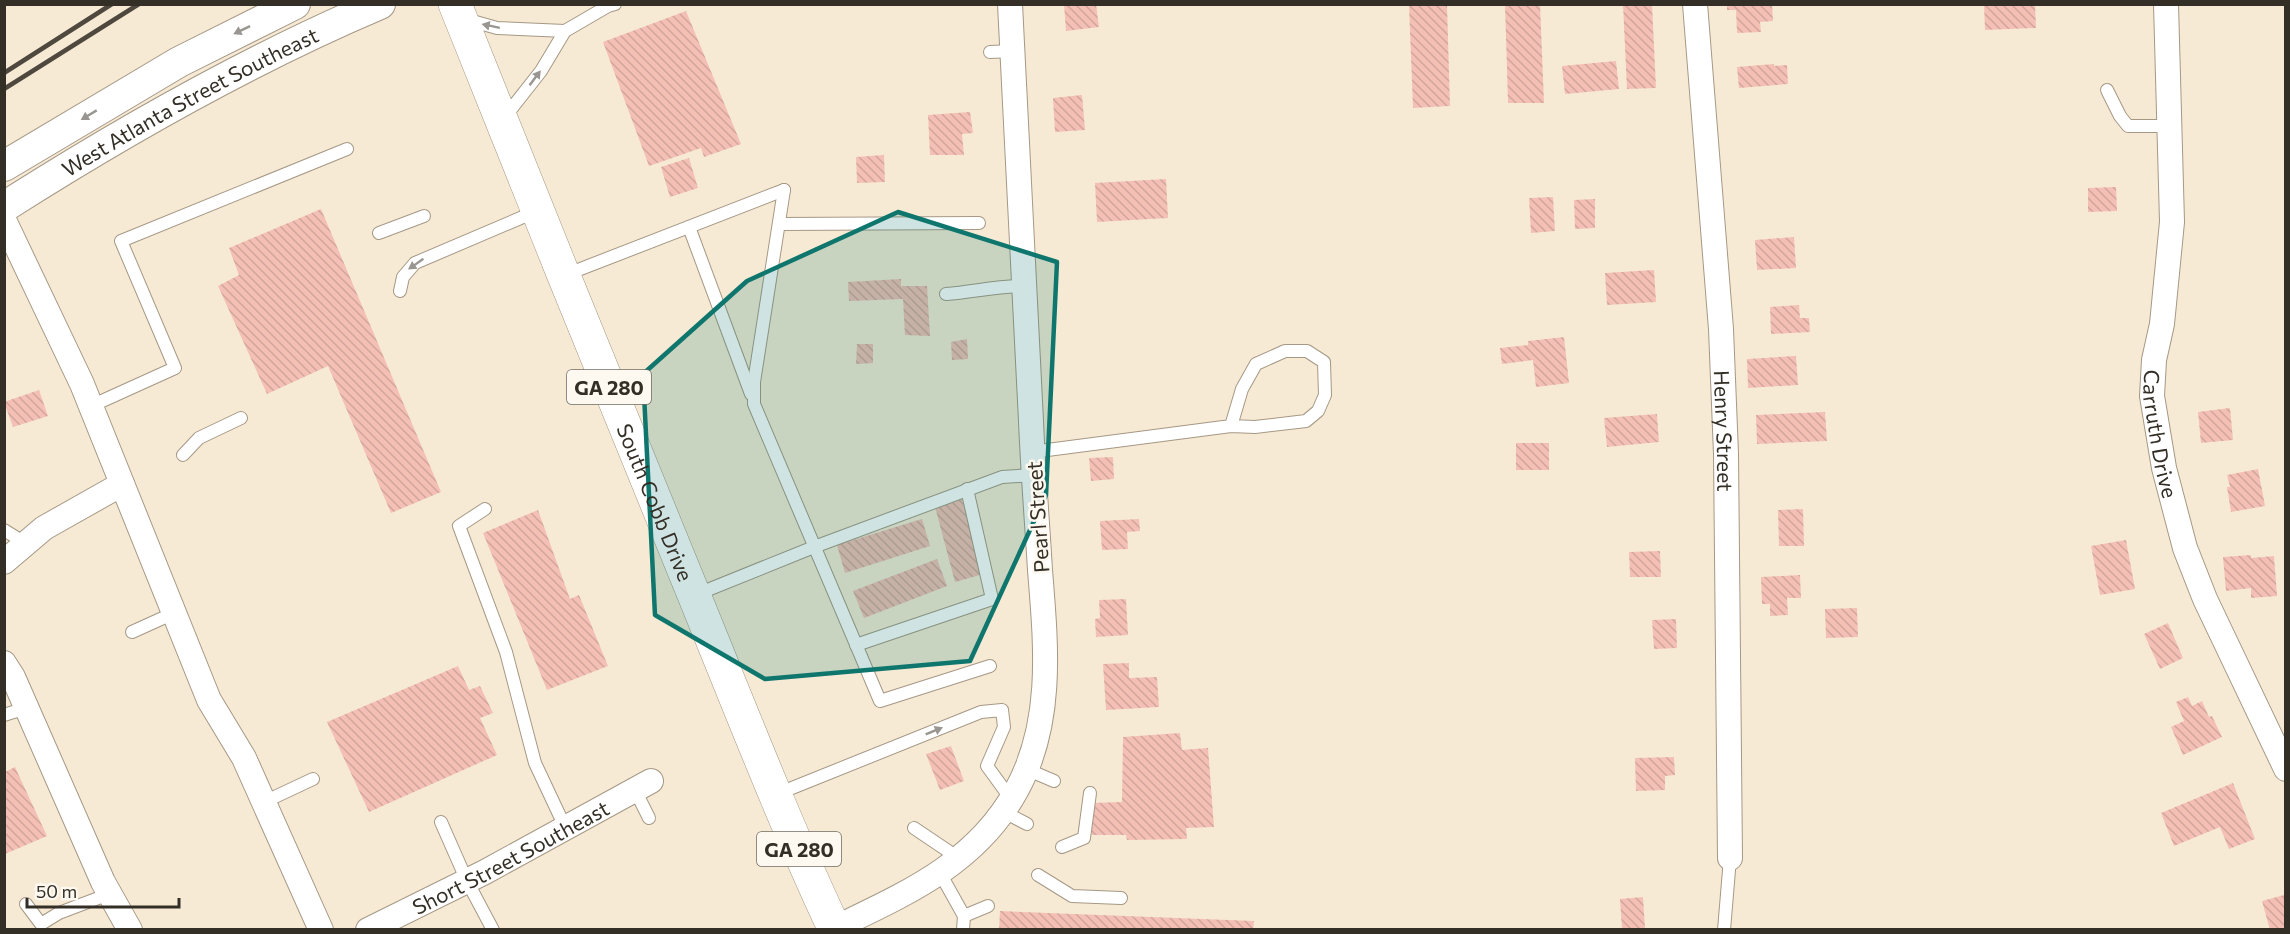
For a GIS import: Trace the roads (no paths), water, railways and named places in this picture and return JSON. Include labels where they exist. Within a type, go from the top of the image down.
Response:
[{"type":"main road","name":"South Cobb Drive","points":[[458,11],[563,276],[834,929]]},
{"type":"street","name":"West Atlanta Street Southeast","points":[[4,165],[159,73],[295,4]]},
{"type":"street","name":"West Atlanta Street Southeast","points":[[4,207],[98,147],[189,96],[271,53],[380,4]]},
{"type":"street","name":"Pearl Street","points":[[834,929],[912,890],[950,866],[982,837],[1006,805],[1026,769],[1040,725],[1045,666],[1023,286],[1001,51],[1010,4]]},
{"type":"street","name":"Henry Street","points":[[1695,4],[1721,328],[1725,454],[1730,858]]},
{"type":"street","name":"Carruth Drive","points":[[2166,4],[2172,222],[2162,324],[2154,360],[2152,396],[2174,511],[2185,548],[2210,610],[2286,769]]},
{"type":"street","points":[[4,220],[91,406],[209,700],[244,758],[321,930]]},
{"type":"street","points":[[4,562],[44,528],[122,484]]},
{"type":"street","points":[[7,671],[15,711],[109,894],[130,930]]},
{"type":"street","name":"Short Street Southeast","points":[[368,930],[467,881],[643,785]]},
{"type":"lane","points":[[501,121],[541,71],[565,31],[615,4]]},
{"type":"lane","points":[[458,11],[496,27],[565,31]]},
{"type":"lane","points":[[2108,90],[2120,116],[2128,126],[2170,126]]},
{"type":"lane","points":[[91,406],[175,368],[121,241],[347,149]]},
{"type":"lane","points":[[563,276],[784,190],[754,382],[754,404]]},
{"type":"lane","points":[[400,291],[401,282],[411,266],[537,211]]},
{"type":"lane","points":[[379,233],[424,216]]},
{"type":"lane","points":[[779,224],[979,223]]},
{"type":"lane","points":[[689,227],[754,404],[880,701],[990,666]]},
{"type":"lane","points":[[946,294],[996,286],[1023,286]]},
{"type":"lane","points":[[694,595],[1033,464],[1232,426],[1255,427],[1306,422],[1318,411],[1325,395],[1324,362],[1307,351],[1285,351],[1256,364],[1242,389],[1232,426]]},
{"type":"lane","points":[[183,455],[199,438],[241,418]]},
{"type":"lane","points":[[856,645],[992,599],[968,489]]},
{"type":"lane","points":[[485,509],[459,526],[506,652],[535,763],[565,827]]},
{"type":"lane","points":[[4,530],[25,543]]},
{"type":"lane","points":[[132,632],[174,613]]},
{"type":"lane","points":[[777,795],[981,712],[1002,711],[1004,727],[987,766],[1006,805],[1027,824]]},
{"type":"lane","points":[[1026,769],[1054,781]]},
{"type":"lane","points":[[264,802],[313,779]]},
{"type":"lane","points":[[643,785],[649,818]]},
{"type":"lane","points":[[1062,847],[1084,838],[1090,794]]},
{"type":"lane","points":[[441,822],[467,881],[493,930]]},
{"type":"lane","points":[[914,828],[950,866],[964,916],[963,930]]},
{"type":"lane","points":[[1724,930],[1730,858]]},
{"type":"lane","points":[[1038,875],[1072,896],[1121,898]]},
{"type":"lane","points":[[26,904],[41,924],[59,913],[109,894]]},
{"type":"lane","points":[[964,916],[987,906]]},
{"type":"railway","points":[[4,73],[112,4]]},
{"type":"railway","points":[[4,89],[139,4]]}]
